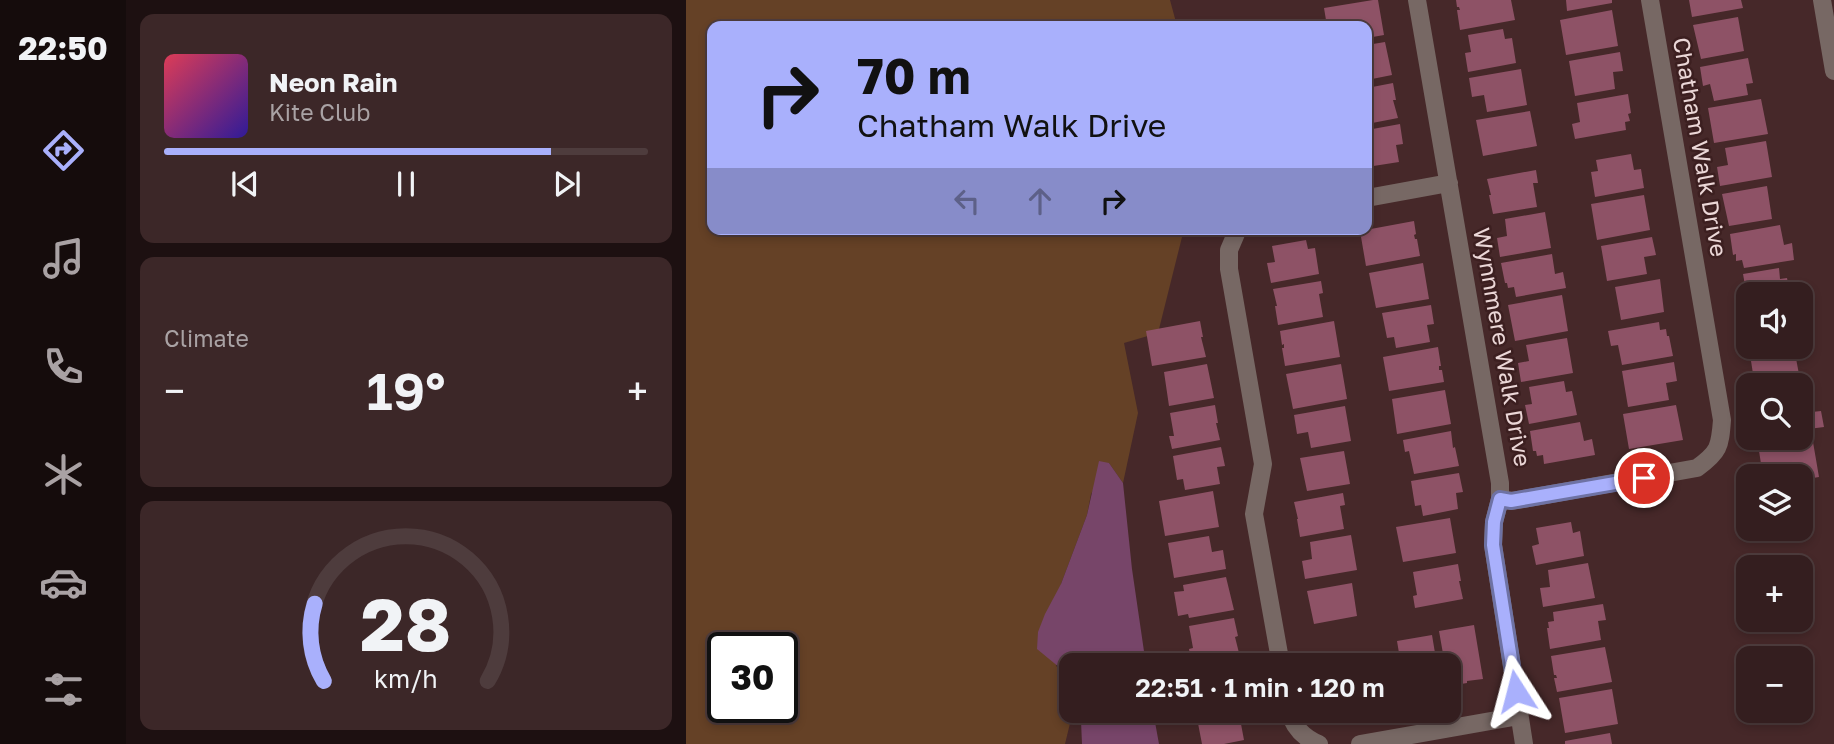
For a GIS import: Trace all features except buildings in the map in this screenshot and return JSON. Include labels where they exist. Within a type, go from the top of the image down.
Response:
[{"type":"street","name":"Wynnmere Walk Drive","points":[[1417,0],[1500,482],[1493,545],[1524,744]]},
{"type":"street","name":"Chatham Walk Drive","points":[[1500,499],[1511,501],[1697,468],[1713,456],[1720,442],[1722,420],[1650,0]]},
{"type":"street","points":[[1822,0],[1834,71]]},
{"type":"street","points":[[1372,197],[1449,183]]},
{"type":"street","points":[[1235,235],[1228,250],[1229,269],[1263,464],[1254,514],[1279,653]]},
{"type":"street","points":[[1360,744],[1519,716]]},
{"type":"street","points":[[1295,723],[1301,733],[1319,744]]},
{"type":"shaded area","points":[[686,0],[1170,0],[1176,21],[707,21],[707,235],[1182,235],[1158,333],[1124,343],[1138,413],[1123,483],[1109,463],[1091,494],[1087,515],[1061,584],[1056,666],[1059,668],[1059,723],[1070,723],[1065,744],[686,744]]},
{"type":"shaded area","points":[[1099,461],[1109,463],[1123,483],[1144,653],[1059,653],[1059,667],[1037,649],[1038,632],[1061,584],[1087,515]]},
{"type":"shaded area","points":[[1081,723],[1155,723],[1159,744],[1082,744]]},
{"type":"route","points":[[1516,691],[1493,545],[1494,522],[1500,499],[1511,501],[1644,478]]}]
